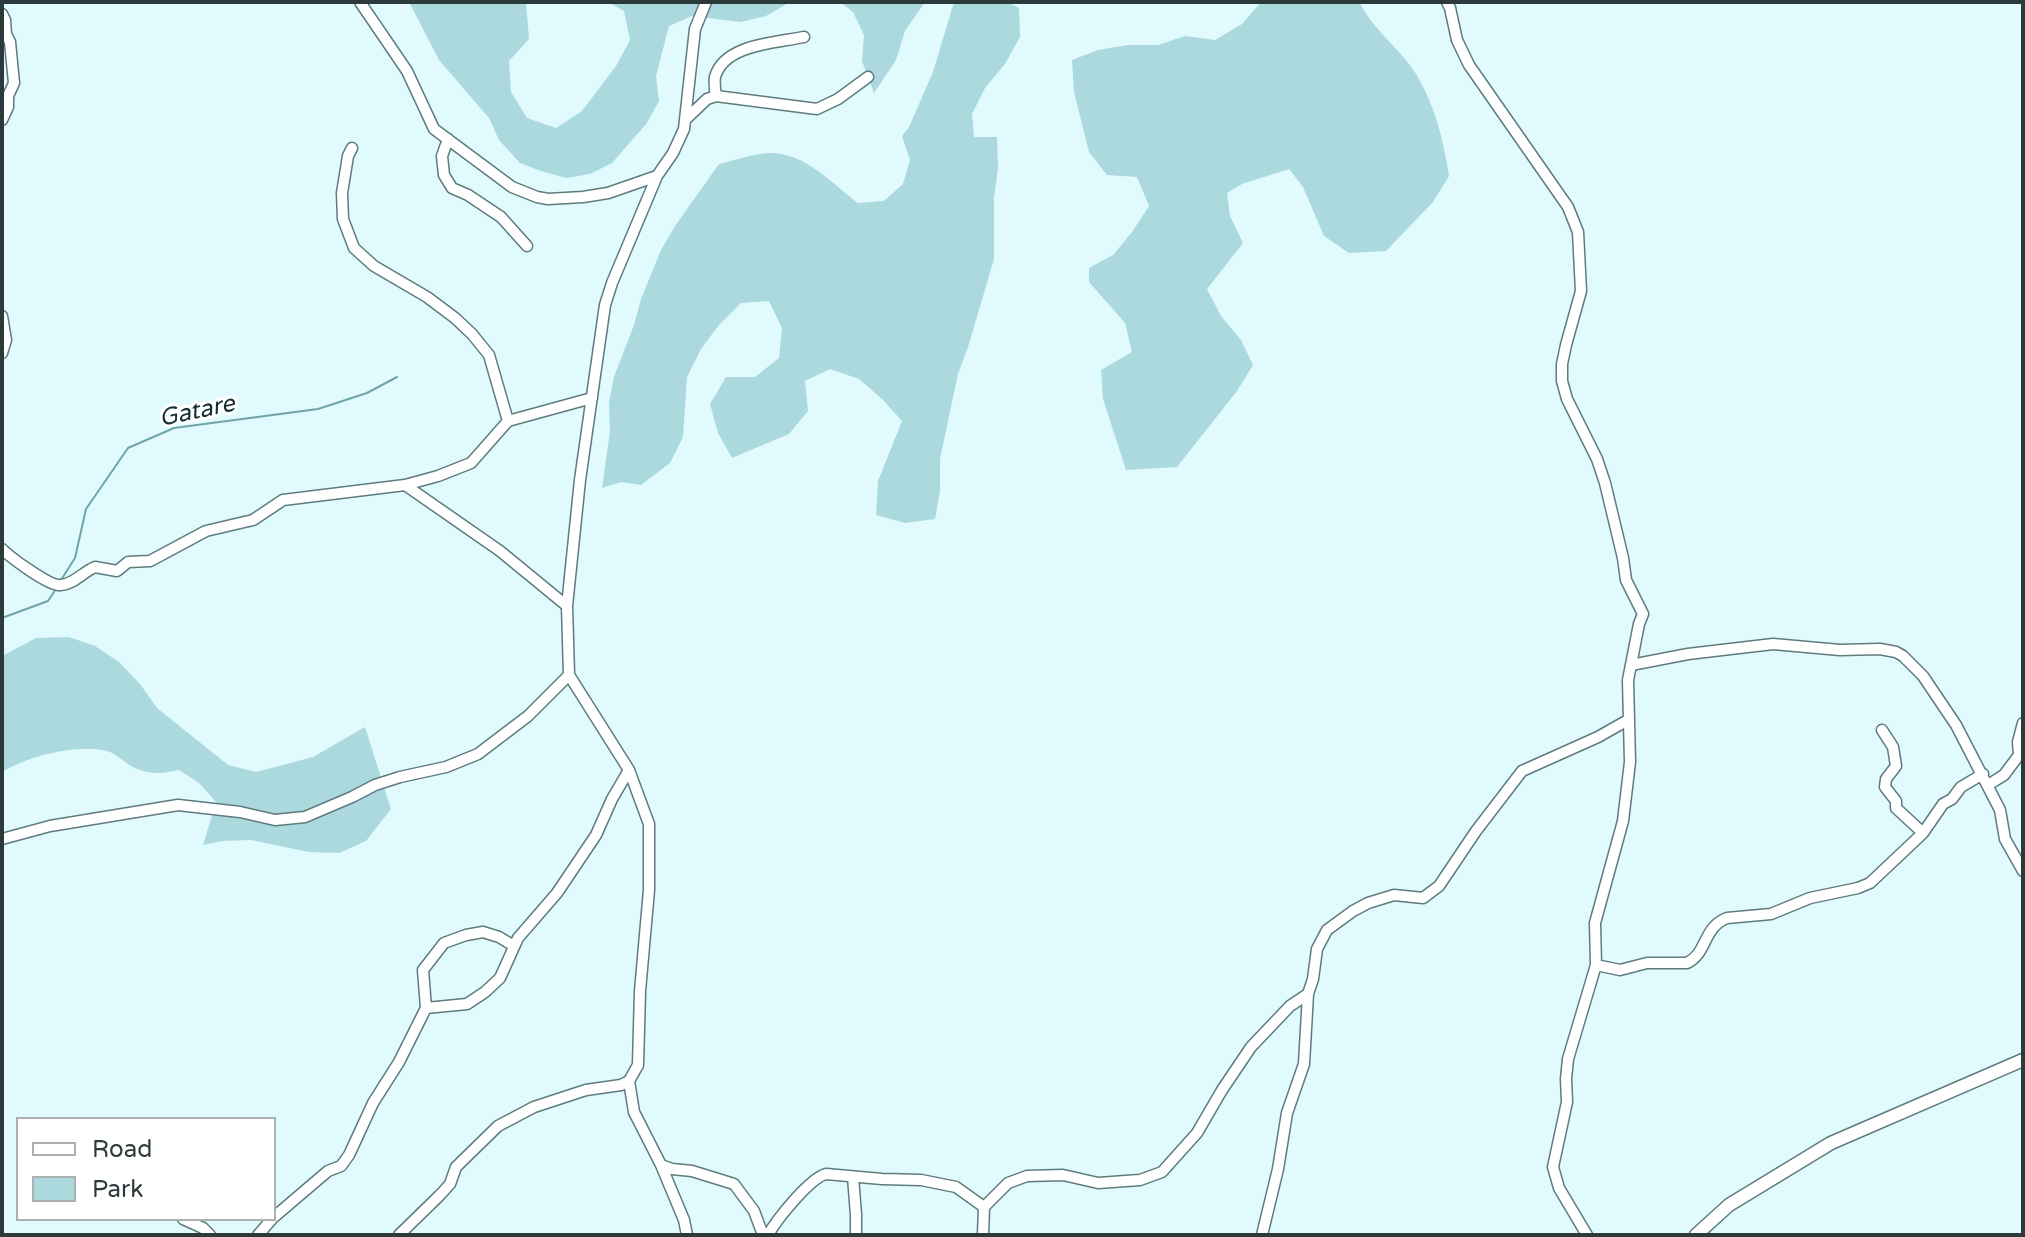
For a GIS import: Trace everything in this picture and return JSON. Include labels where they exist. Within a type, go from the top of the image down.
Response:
[{"type":"main road","points":[[1696,1235],[1729,1205],[1831,1143],[2023,1060]]},
{"type":"street","points":[[360,2],[407,71],[434,129],[512,187],[537,197],[562,199],[608,193],[657,176]]},
{"type":"street","points":[[399,1235],[450,1184],[456,1167],[498,1126],[534,1107],[586,1090],[621,1085],[629,1081],[638,1065],[640,991],[649,890],[649,824],[629,770],[569,675],[567,606],[580,480],[605,305],[657,176],[673,153],[684,129],[695,29],[706,2]]},
{"type":"street","points":[[1447,2],[1457,40],[1469,65],[1568,207],[1578,232],[1581,291],[1566,345],[1562,381],[1567,399],[1597,459],[1626,580],[1643,614],[1628,680],[1630,762],[1623,821],[1595,923],[1596,965],[1568,1059],[1566,1108],[1553,1167],[1559,1188],[1587,1235]]},
{"type":"street","points":[[2,14],[10,42],[14,83],[2,120]]},
{"type":"street","points":[[716,96],[714,79],[721,64],[730,56],[743,50],[804,37]]},
{"type":"street","points":[[685,120],[707,99],[716,96],[817,109],[838,99],[868,77]]},
{"type":"street","points":[[448,139],[442,156],[444,175],[452,188],[501,217],[527,246]]},
{"type":"street","points":[[352,148],[342,193],[343,219],[354,248],[374,266],[427,297],[472,334],[489,355],[508,421]]},
{"type":"street","points":[[2,316],[6,340],[2,353]]},
{"type":"street","points":[[2,549],[54,584],[62,585],[76,580],[95,567],[117,571],[128,562],[150,561],[206,531],[253,520],[287,499],[405,485],[438,476],[471,463],[508,421],[592,398]]},
{"type":"street","points":[[405,485],[500,551],[567,606]]},
{"type":"street","points":[[1631,665],[1688,654],[1773,644],[1896,652],[1923,676],[1956,725],[2000,810],[2005,839],[2023,871]]},
{"type":"street","points":[[2,839],[50,826],[178,805],[240,812],[275,820],[305,817],[375,785],[446,767],[478,754],[528,716],[569,675]]},
{"type":"street","points":[[1262,1235],[1278,1169],[1287,1113],[1304,1064],[1308,994],[1317,949],[1327,930],[1353,911],[1378,899],[1394,895],[1423,898],[1439,886],[1522,771],[1628,720]]},
{"type":"street","points":[[1596,965],[1620,970],[1647,963],[1687,963],[1692,961],[1711,929],[1721,920],[1771,914],[1810,898],[1870,883],[1923,833],[1943,804],[1952,799],[1961,787],[2004,775],[2019,755],[2018,742],[2023,723]]},
{"type":"street","points":[[1882,730],[1893,747],[1896,766],[1886,779],[1885,787],[1896,801],[1896,808],[1923,833]]},
{"type":"street","points":[[426,1008],[467,1004],[500,978],[518,938],[557,893],[596,835],[629,770]]},
{"type":"street","points":[[276,1215],[328,1171],[341,1166],[349,1155],[373,1103],[399,1062],[426,1008],[423,970],[444,943],[483,932],[514,946]]},
{"type":"street","points":[[983,1235],[984,1207],[1008,1183],[1027,1176],[1063,1175],[1098,1183],[1140,1180],[1162,1172],[1197,1133],[1251,1047],[1280,1016],[1308,994]]},
{"type":"street","points":[[629,1081],[634,1112],[661,1165],[684,1220],[687,1235]]},
{"type":"street","points":[[661,1165],[734,1184],[754,1211],[765,1235],[819,1175],[826,1174],[921,1180],[956,1187],[984,1207]]},
{"type":"street","points":[[853,1177],[856,1235]]},
{"type":"street","points":[[187,1221],[210,1235]]},
{"type":"green space","points":[[409,2],[526,2],[529,39],[509,61],[511,92],[527,118],[556,128],[582,111],[616,66],[630,40],[624,11],[608,2],[790,2],[766,16],[741,22],[692,16],[669,26],[656,76],[659,101],[647,123],[612,163],[590,174],[566,178],[520,163],[499,140],[489,118],[439,60]]},
{"type":"green space","points":[[840,2],[925,2],[905,31],[896,60],[874,93],[862,61],[864,35],[853,12]]},
{"type":"green space","points":[[954,2],[1008,2],[1019,8],[1020,37],[1005,64],[985,88],[972,114],[974,137],[997,137],[994,259],[958,374],[940,459],[940,491],[935,519],[905,523],[876,515],[878,481],[902,421],[859,379],[830,369],[805,381],[808,411],[789,434],[732,458],[718,433],[710,404],[726,377],[755,377],[779,358],[782,328],[769,301],[741,303],[701,349],[687,377],[683,437],[670,463],[641,485],[621,482],[602,488],[614,377],[641,299],[661,250],[719,164],[744,157],[783,154],[817,170],[858,203],[884,201],[903,184],[910,160],[902,136],[933,72]]},
{"type":"green space","points":[[1261,2],[1359,2],[1423,86],[1440,131],[1449,176],[1433,202],[1386,251],[1349,253],[1324,236],[1303,187],[1289,169],[1242,184],[1227,193],[1230,216],[1243,243],[1207,289],[1221,316],[1241,340],[1253,365],[1237,391],[1177,467],[1126,470],[1103,399],[1101,370],[1132,352],[1125,323],[1089,282],[1089,268],[1113,255],[1149,206],[1137,177],[1107,175],[1089,152],[1074,92],[1072,60],[1098,50],[1128,45],[1158,45],[1185,36],[1215,40],[1242,24]]},
{"type":"green space","points":[[69,637],[95,646],[119,662],[157,708],[228,765],[256,772],[313,757],[365,727],[391,809],[366,841],[339,853],[309,852],[251,840],[203,845],[216,802],[199,783],[179,770],[149,772],[131,766],[110,752],[84,749],[54,752],[2,772],[2,656],[36,638]]},
{"type":"waterway","name":"Gatare","points":[[61,580],[75,558],[86,509],[128,448],[174,428],[318,409],[367,393],[397,377]]},
{"type":"waterway","name":"Gatare","points":[[2,618],[48,601],[56,589]]}]
